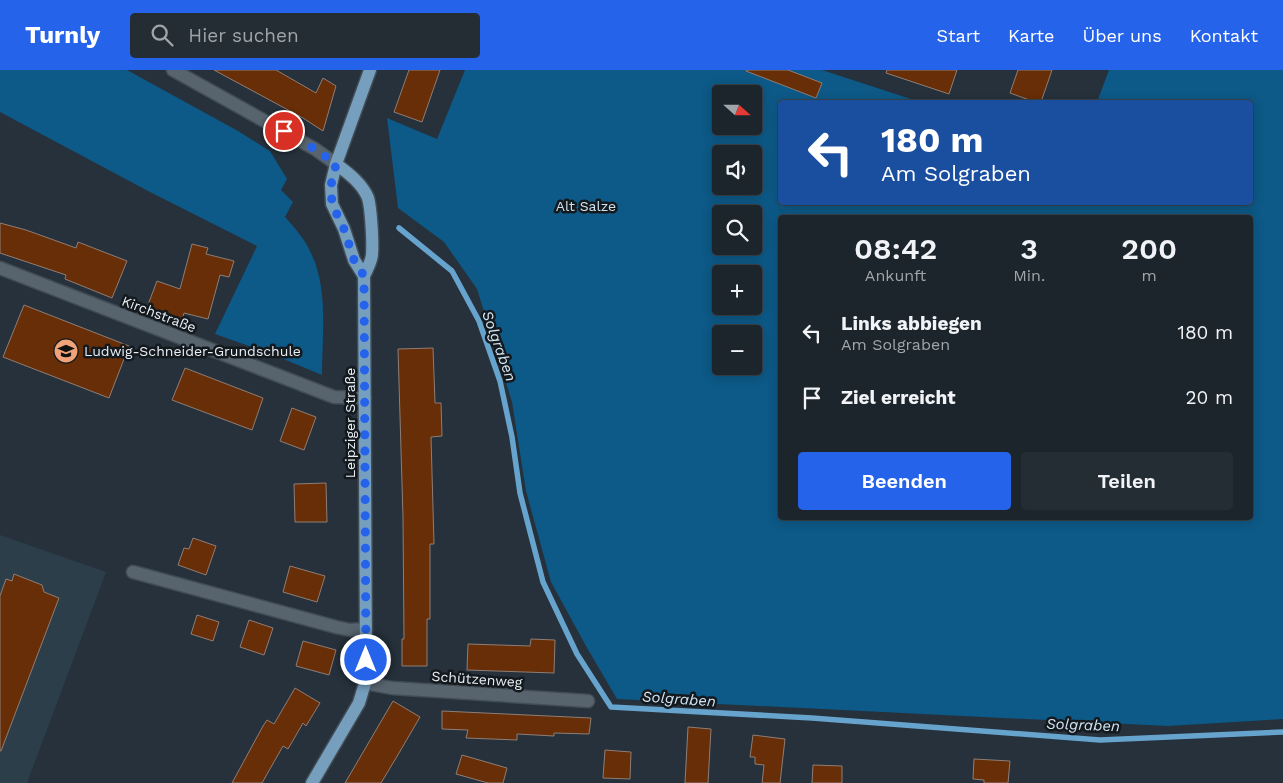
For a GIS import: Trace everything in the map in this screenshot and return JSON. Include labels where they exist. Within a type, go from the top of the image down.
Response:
[{"type":"main road","name":"Leipziger Straße","points":[[364,276],[354,260],[344,229],[332,204],[331,185],[336,164],[370,70]]},
{"type":"main road","name":"Leipziger Straße","points":[[312,783],[355,712],[365,684],[364,276],[372,255],[368,199],[359,184],[336,164]]},
{"type":"street","points":[[173,70],[307,145],[336,164]]},
{"type":"street","name":"Kirchstraße","points":[[0,268],[334,397],[365,398]]},
{"type":"street","points":[[133,572],[336,627],[350,630],[366,629]]},
{"type":"street","name":"Schützenweg","points":[[365,684],[392,688],[588,701]]},
{"type":"shaded area","points":[[0,535],[106,572],[27,783],[0,783]]},
{"type":"green space","points":[[0,70],[127,70],[238,131],[270,151],[287,179],[281,190],[293,202],[285,217],[308,246],[320,280],[323,312],[322,375],[269,353],[215,334],[257,246],[148,191],[0,112]]},
{"type":"green space","name":"Alt Salze","points":[[465,70],[822,70],[914,100],[778,100],[778,205],[1253,205],[1253,100],[1098,100],[1109,70],[1283,70],[1283,719],[1168,726],[617,699],[551,582],[526,491],[512,402],[477,289],[444,242],[398,208],[387,118],[437,139]]},
{"type":"building","points":[[214,70],[276,70],[316,93],[323,78],[336,86],[323,131],[303,118]]},
{"type":"building","points":[[409,70],[440,70],[422,122],[394,112]]},
{"type":"building","points":[[746,70],[788,70],[822,83],[816,98]]},
{"type":"building","points":[[887,70],[957,70],[949,94],[886,73]]},
{"type":"building","points":[[1018,70],[1052,70],[1042,100],[1029,100],[1010,93]]},
{"type":"building","points":[[0,223],[76,248],[78,242],[127,261],[112,298],[65,279],[66,275],[0,253]]},
{"type":"building","points":[[192,244],[208,248],[206,254],[234,261],[229,277],[220,275],[208,319],[184,313],[181,324],[146,310],[157,281],[180,289]]},
{"type":"building","name":"Ludwig-Schneider-Grundschule","points":[[24,305],[129,346],[109,398],[3,357]]},
{"type":"building","points":[[433,348],[435,403],[441,403],[442,436],[431,437],[434,544],[430,544],[430,619],[427,619],[427,666],[402,666],[402,639],[404,639],[403,517],[398,349]]},
{"type":"building","points":[[185,368],[263,398],[252,430],[172,400]]},
{"type":"building","points":[[292,408],[316,417],[304,450],[280,441]]},
{"type":"building","points":[[326,483],[327,522],[295,522],[294,484]]},
{"type":"building","points":[[193,538],[216,546],[206,575],[178,565],[184,548],[189,549]]},
{"type":"building","points":[[290,566],[325,576],[317,602],[283,592]]},
{"type":"building","points":[[14,574],[42,585],[44,592],[59,598],[0,751],[0,596],[6,579],[12,581]]},
{"type":"building","points":[[197,615],[219,622],[213,641],[191,634]]},
{"type":"building","points":[[249,620],[273,628],[264,655],[240,647]]},
{"type":"building","points":[[531,639],[555,640],[554,673],[467,670],[468,644],[530,646]]},
{"type":"building","points":[[303,641],[336,650],[329,675],[296,666]]},
{"type":"building","points":[[295,688],[320,703],[306,726],[303,723],[288,749],[283,746],[262,783],[232,783],[263,726],[267,720],[274,724]]},
{"type":"building","points":[[393,701],[420,717],[399,753],[381,783],[345,783]]},
{"type":"building","points":[[442,711],[591,718],[589,734],[554,733],[554,736],[517,734],[517,740],[466,738],[468,730],[442,729]]},
{"type":"building","points":[[688,727],[711,729],[708,783],[685,783]]},
{"type":"building","points":[[753,735],[785,739],[780,783],[762,783],[764,765],[755,764],[755,757],[750,757]]},
{"type":"building","points":[[605,750],[631,752],[630,779],[603,778]]},
{"type":"building","points":[[462,755],[507,768],[503,783],[488,783],[456,774]]},
{"type":"building","points":[[974,759],[1010,761],[1008,783],[984,783],[984,780],[973,779]]},
{"type":"building","points":[[813,765],[842,766],[842,783],[812,783]]},
{"type":"waterway","name":"Solgraben","points":[[399,228],[452,271],[479,321],[500,381],[512,437],[520,493],[543,582],[577,654],[611,707],[812,718],[1100,740],[1283,732]]},
{"type":"place","name":"Ludwig-Schneider-Grundschule","points":[[66,351]]},
{"type":"route","points":[[284,131],[336,164],[331,185],[332,204],[344,229],[354,260],[364,276],[366,660]]}]
